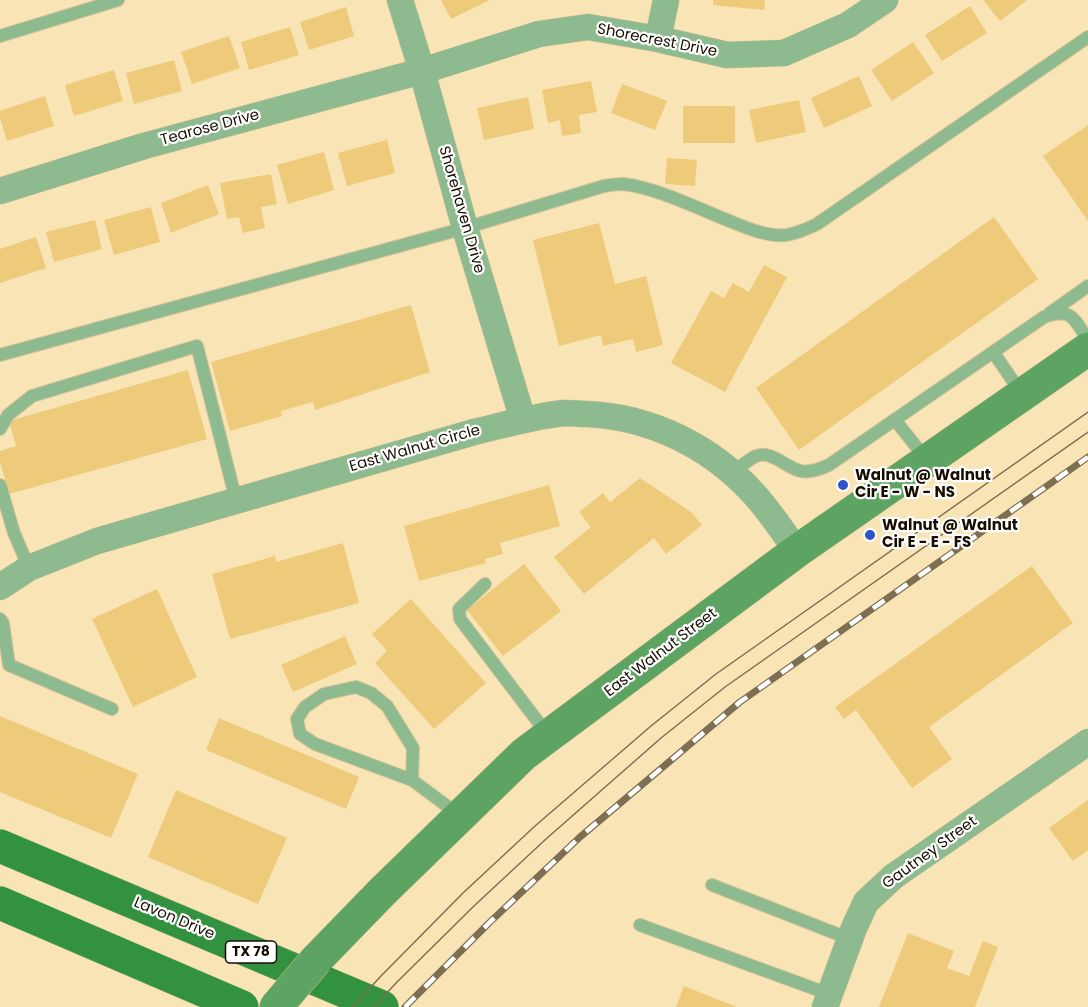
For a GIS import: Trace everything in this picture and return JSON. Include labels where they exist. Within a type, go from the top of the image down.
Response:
[{"type":"main road","name":"Lavon Drive","points":[[0,846],[381,1007]]},
{"type":"main road","points":[[0,903],[242,1007]]},
{"type":"street","name":"Shorehaven Drive","points":[[400,0],[523,420]]},
{"type":"street","points":[[658,39],[666,0]]},
{"type":"street","name":"Shorecrest Drive","points":[[422,71],[539,34],[588,27],[658,39],[728,55],[784,53],[848,25],[885,0]]},
{"type":"street","name":"Tearose Drive","points":[[0,191],[144,146],[422,71]]},
{"type":"street","name":"East Walnut Street","points":[[276,1007],[316,960],[382,892],[524,754],[797,551],[1088,349]]},
{"type":"street","name":"East Walnut Circle","points":[[0,587],[29,568],[97,541],[474,432],[523,420],[566,413],[609,415],[652,425],[683,438],[719,461],[753,493],[797,551]]},
{"type":"street","name":"Gautney Street","points":[[827,1001],[866,902],[894,876],[1088,742]]},
{"type":"lane","points":[[0,36],[118,0]]},
{"type":"lane","points":[[0,356],[465,228],[604,186],[621,184],[661,194],[769,234],[786,235],[802,231],[827,217],[1088,37]]},
{"type":"lane","points":[[732,473],[755,456],[767,456],[780,460],[800,471],[817,470],[829,465],[1088,286]]},
{"type":"lane","points":[[1044,317],[1065,313],[1073,318],[1088,340]]},
{"type":"lane","points":[[0,429],[8,415],[32,396],[197,346],[236,500]]},
{"type":"lane","points":[[993,352],[1022,395]]},
{"type":"lane","points":[[895,420],[928,461]]},
{"type":"lane","points":[[0,485],[14,533],[29,568]]},
{"type":"lane","points":[[485,584],[459,609],[460,619],[549,736]]},
{"type":"lane","points":[[1,624],[9,665],[112,709]]},
{"type":"lane","points":[[412,780],[413,748],[387,706],[371,693],[356,687],[324,694],[305,707],[297,719],[300,734],[315,744],[412,780],[460,816]]},
{"type":"lane","points":[[712,885],[850,939]]},
{"type":"lane","points":[[640,925],[827,1001]]},
{"type":"building","points":[[441,0],[490,0],[451,19]]},
{"type":"building","points":[[713,0],[765,0],[764,10],[713,5]]},
{"type":"building","points":[[983,0],[1027,0],[1000,21]]},
{"type":"building","points":[[970,6],[987,33],[942,61],[925,35]]},
{"type":"building","points":[[346,7],[354,36],[309,50],[300,22]]},
{"type":"building","points":[[290,27],[299,55],[249,70],[241,42]]},
{"type":"building","points":[[229,36],[240,68],[192,84],[181,52]]},
{"type":"building","points":[[913,42],[934,73],[892,101],[871,70]]},
{"type":"building","points":[[174,60],[182,91],[134,104],[126,73]]},
{"type":"building","points":[[114,70],[123,101],[74,116],[65,85]]},
{"type":"building","points":[[859,76],[872,106],[824,128],[811,98]]},
{"type":"building","points":[[591,81],[597,112],[579,115],[581,133],[562,136],[560,120],[548,123],[542,90]]},
{"type":"building","points":[[622,84],[667,101],[655,130],[611,113]]},
{"type":"building","points":[[45,96],[54,126],[7,141],[0,111]]},
{"type":"building","points":[[528,97],[534,129],[484,140],[477,108]]},
{"type":"building","points":[[799,100],[806,132],[756,143],[749,110]]},
{"type":"building","points":[[683,106],[735,106],[735,143],[683,143]]},
{"type":"building","points":[[1088,125],[1088,221],[1043,156]]},
{"type":"building","points":[[387,140],[395,173],[347,186],[338,153]]},
{"type":"building","points":[[324,152],[334,190],[288,204],[277,165]]},
{"type":"building","points":[[667,158],[697,160],[695,186],[665,184]]},
{"type":"building","points":[[271,174],[277,204],[261,207],[265,228],[243,233],[239,217],[227,219],[220,183]]},
{"type":"building","points":[[208,185],[219,214],[171,233],[161,203]]},
{"type":"building","points":[[151,207],[160,242],[114,255],[104,220]]},
{"type":"building","points":[[994,217],[1038,279],[799,450],[756,388]]},
{"type":"building","points":[[95,220],[102,249],[54,262],[46,232]]},
{"type":"building","points":[[599,223],[615,284],[646,276],[663,345],[636,352],[633,339],[603,346],[601,335],[559,346],[533,240]]},
{"type":"building","points":[[36,237],[46,268],[0,283],[0,249]]},
{"type":"building","points":[[764,265],[787,277],[725,392],[671,363],[711,291],[724,298],[733,283],[749,292]]},
{"type":"building","points":[[411,305],[430,372],[315,410],[313,402],[281,411],[282,416],[230,431],[211,362]]},
{"type":"building","points":[[188,370],[207,439],[9,494],[0,462],[0,451],[16,446],[9,421]]},
{"type":"building","points":[[640,478],[691,512],[702,525],[666,554],[654,538],[584,594],[554,557],[591,527],[579,512],[603,493],[610,502]]},
{"type":"building","points":[[549,485],[560,526],[500,543],[503,554],[485,559],[486,563],[419,581],[404,526]]},
{"type":"building","points":[[343,543],[359,603],[230,639],[212,574],[275,556],[276,562]]},
{"type":"building","points":[[524,564],[561,611],[503,656],[467,610]]},
{"type":"building","points":[[1032,566],[1073,623],[929,727],[952,759],[912,788],[856,710],[844,719],[835,707]]},
{"type":"building","points":[[157,589],[197,677],[133,707],[92,619]]},
{"type":"building","points":[[411,599],[486,683],[434,729],[375,663],[387,651],[372,634]]},
{"type":"building","points":[[345,636],[357,664],[293,692],[281,665]]},
{"type":"building","points":[[0,716],[138,774],[111,838],[0,792]]},
{"type":"building","points":[[219,718],[359,777],[346,809],[206,750]]},
{"type":"building","points":[[176,790],[287,838],[258,904],[148,857]]},
{"type":"building","points":[[1088,800],[1088,850],[1073,861],[1049,828]]},
{"type":"building","points":[[908,933],[954,951],[947,968],[969,976],[983,941],[998,947],[975,1007],[879,1007]]},
{"type":"building","points":[[684,986],[737,1007],[676,1007]]},
{"type":"tram line","points":[[353,1007],[463,893],[535,826],[651,726],[716,674],[1088,412]]},
{"type":"tram line","points":[[374,1007],[475,905],[661,738],[725,687],[1088,432]]},
{"type":"railway","points":[[405,1007],[580,837],[740,702],[1088,457]]},
{"type":"place","name":"Walnut @ Walnut Cir E - W - NS","points":[[843,485]]},
{"type":"place","name":"Walnut @ Walnut Cir E - E - FS","points":[[870,535]]}]
